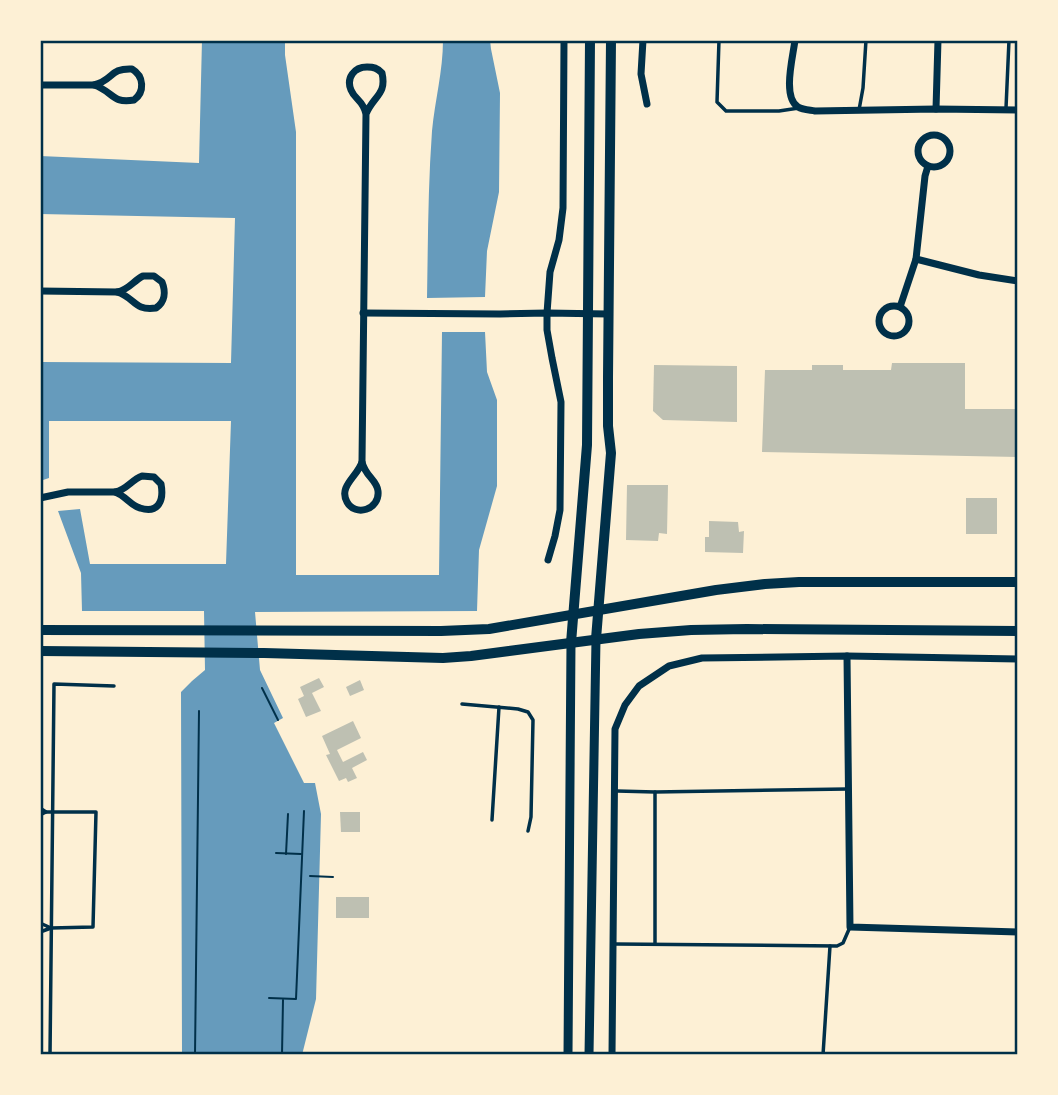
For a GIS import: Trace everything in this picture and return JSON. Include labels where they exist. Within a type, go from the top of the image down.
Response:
[{"type":"main road","points":[[571,643],[586,470],[590,40]]},
{"type":"main road","points":[[596,639],[611,470],[608,426],[608,314],[611,40]]},
{"type":"main road","points":[[40,630],[264,632],[489,629],[765,583],[1018,582]]},
{"type":"main road","points":[[40,651],[443,657],[471,656],[639,634],[747,629],[1018,631]]},
{"type":"street","points":[[548,560],[560,510],[562,414],[560,390],[547,330],[547,313],[550,272],[559,240],[563,208],[564,40]]},
{"type":"street","points":[[643,40],[641,74],[647,104]]},
{"type":"street","points":[[794,40],[789,89],[791,99],[799,108],[816,111],[1018,110]]},
{"type":"street","points":[[936,109],[938,40]]},
{"type":"street","points":[[362,462],[378,489],[376,503],[366,509],[352,508],[345,499],[347,484],[359,471],[362,462],[366,114],[363,104],[351,90],[350,78],[357,69],[370,67],[382,73],[383,86],[366,114]]},
{"type":"street","points":[[40,85],[94,85],[104,82],[114,72],[122,69],[134,70],[139,74],[141,93],[131,101],[117,100],[103,88],[94,85]]},
{"type":"street","points":[[929,136],[940,136],[948,144],[949,157],[940,166],[928,166],[919,157],[920,144],[929,136]]},
{"type":"street","points":[[900,307],[916,259],[928,166]]},
{"type":"street","points":[[916,259],[979,275],[1018,281]]},
{"type":"street","points":[[40,292],[117,292],[129,288],[139,278],[153,276],[162,282],[164,298],[156,308],[143,308],[117,292]]},
{"type":"street","points":[[888,307],[900,307],[907,314],[908,326],[899,334],[887,334],[881,328],[880,316],[888,307]]},
{"type":"street","points":[[363,313],[608,314]]},
{"type":"street","points":[[40,498],[68,492],[115,492],[125,489],[142,476],[153,477],[162,487],[161,502],[152,509],[138,507],[115,492]]},
{"type":"street","points":[[589,1055],[596,639]]},
{"type":"street","points":[[568,1055],[571,643]]},
{"type":"street","points":[[612,1055],[615,729],[625,705],[639,685],[669,666],[702,658],[848,656],[1018,659]]},
{"type":"street","points":[[848,656],[850,927],[1018,932]]},
{"type":"lane","points":[[719,40],[717,102],[726,111],[779,111],[799,108]]},
{"type":"lane","points":[[859,110],[866,40]]},
{"type":"lane","points":[[1006,110],[1009,40]]},
{"type":"lane","points":[[50,1055],[54,684],[114,686]]},
{"type":"lane","points":[[462,704],[518,709],[528,712],[533,720],[531,817],[528,831]]},
{"type":"lane","points":[[492,820],[499,707]]},
{"type":"lane","points":[[614,791],[849,789]]},
{"type":"lane","points":[[655,792],[655,944]]},
{"type":"lane","points":[[40,808],[46,812]]},
{"type":"lane","points":[[40,815],[46,812],[96,812],[93,927],[51,928],[40,932]]},
{"type":"lane","points":[[40,923],[51,928]]},
{"type":"lane","points":[[613,944],[830,946],[843,943],[850,927]]},
{"type":"lane","points":[[824,1055],[830,946]]},
{"type":"path","points":[[262,688],[278,720]]},
{"type":"path","points":[[195,1055],[198,711]]},
{"type":"path","points":[[269,998],[296,999],[304,811]]},
{"type":"path","points":[[286,854],[288,814]]},
{"type":"path","points":[[276,853],[302,854]]},
{"type":"path","points":[[310,876],[332,877]]},
{"type":"path","points":[[282,999],[282,1055]]},
{"type":"water","points":[[202,40],[285,40],[296,132],[296,575],[439,575],[442,332],[485,332],[487,372],[497,400],[497,486],[479,550],[477,611],[255,612],[260,670],[283,718],[274,723],[304,783],[315,783],[321,814],[316,999],[302,1055],[182,1055],[181,692],[205,670],[204,611],[82,611],[81,573],[58,511],[80,509],[90,564],[226,564],[231,421],[49,421],[49,478],[40,481],[40,362],[231,363],[235,218],[40,214],[40,156],[199,163]]},
{"type":"water","points":[[443,40],[490,40],[500,93],[499,192],[487,251],[485,297],[427,298],[433,119]]},
{"type":"building","points":[[892,363],[965,363],[965,409],[1018,409],[1018,457],[762,452],[765,370],[812,370],[812,365],[843,365],[843,370],[891,370]]},
{"type":"building","points":[[654,365],[737,366],[737,422],[663,420],[653,411]]},
{"type":"building","points":[[627,485],[668,485],[667,534],[659,533],[658,541],[626,540]]},
{"type":"building","points":[[966,498],[997,498],[997,534],[966,534]]},
{"type":"building","points":[[709,521],[738,522],[739,532],[744,531],[743,553],[705,552]]},
{"type":"building","points":[[319,678],[324,687],[312,693],[321,711],[306,717],[298,699],[304,696],[300,687]]},
{"type":"building","points":[[360,680],[364,690],[350,696],[346,687]]},
{"type":"building","points":[[353,721],[361,738],[337,750],[343,762],[363,752],[367,760],[352,768],[357,778],[348,782],[346,778],[339,781],[326,755],[330,754],[322,736]]},
{"type":"building","points":[[340,812],[360,812],[360,832],[341,832]]},
{"type":"building","points":[[336,897],[369,897],[369,918],[336,918]]}]
